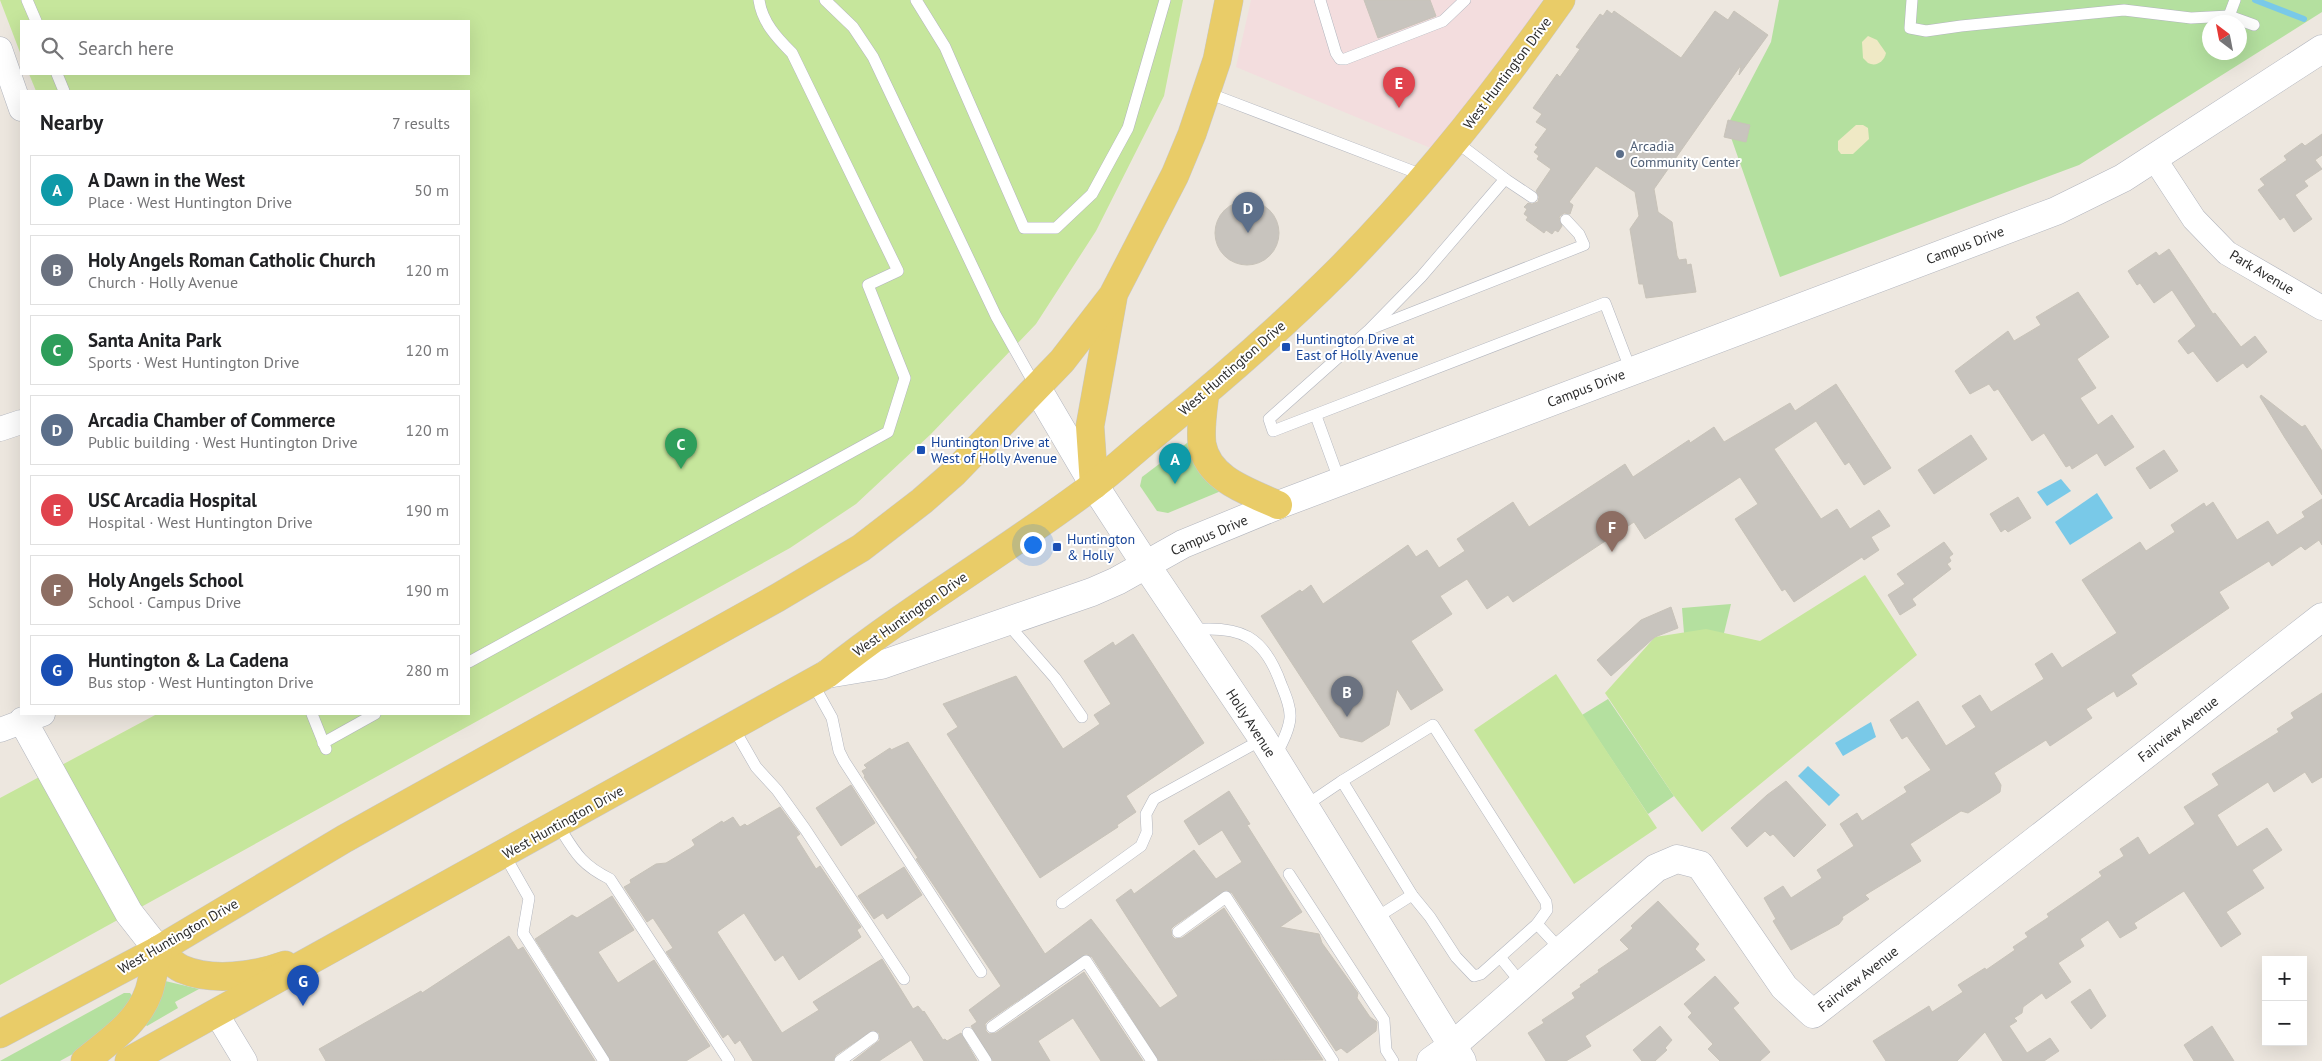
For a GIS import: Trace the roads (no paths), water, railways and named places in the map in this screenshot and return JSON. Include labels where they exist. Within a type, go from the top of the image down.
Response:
[{"type":"main road","name":"West Huntington Drive","points":[[0,1034],[158,950],[344,838],[777,598],[861,548],[892,526],[954,473],[1037,388],[1068,355],[1114,294],[1175,175],[1208,92],[1229,0]]},
{"type":"main road","name":"West Huntington Drive","points":[[129,1061],[819,678],[869,641],[1094,485],[1204,394],[1322,286],[1425,176],[1455,141],[1509,72],[1561,0]]},
{"type":"main road","points":[[1094,485],[1090,426],[1114,294]]},
{"type":"main road","points":[[1204,394],[1201,433],[1202,446],[1209,463],[1233,484],[1278,505]]},
{"type":"main road","points":[[85,1061],[127,1026],[140,1011],[149,991],[158,950],[181,969],[212,976],[273,969],[332,949]]},
{"type":"street","points":[[0,49],[20,106]]},
{"type":"street","name":"Campus Drive","points":[[819,678],[881,665],[1007,623],[1092,592],[1183,544],[1278,505],[2056,210],[2102,190],[2322,49]]},
{"type":"street","name":"Park Avenue","points":[[2154,158],[2194,220],[2227,253],[2322,308]]},
{"type":"street","name":"Holly Avenue","points":[[1037,388],[1094,485],[1269,749],[1374,919],[1448,1056]]},
{"type":"street","points":[[0,430],[20,422]]},
{"type":"street","name":"Fairview Avenue","points":[[1448,1056],[1522,984],[1656,868],[1677,859],[1700,865],[1784,986],[1813,1014],[2322,617]]},
{"type":"street","points":[[22,722],[131,917],[158,950]]},
{"type":"street","points":[[216,1013],[245,1061]]},
{"type":"lane","points":[[27,0],[36,20]]},
{"type":"lane","points":[[470,661],[888,432],[904,378],[868,285],[898,271],[792,53],[771,30],[764,18],[759,0]]},
{"type":"lane","points":[[825,0],[853,27],[873,57],[996,316],[1037,388]]},
{"type":"lane","points":[[916,0],[945,47],[1024,228],[1056,228],[1092,194],[1128,128],[1165,0]]},
{"type":"lane","points":[[1320,0],[1336,53],[1340,59],[1345,59],[1443,21],[1465,0]]},
{"type":"lane","points":[[1912,0],[1910,28],[1926,31],[2124,10],[2191,18],[2233,7],[2254,25]]},
{"type":"lane","points":[[57,75],[64,90]]},
{"type":"lane","points":[[1208,92],[1425,176]]},
{"type":"lane","points":[[1455,141],[1532,197]]},
{"type":"lane","points":[[1505,179],[1421,277],[1369,330],[1269,419],[1273,431],[1605,303],[1631,371]]},
{"type":"lane","points":[[1369,330],[1584,245],[1579,234],[1566,220]]},
{"type":"lane","points":[[1316,416],[1340,483]]},
{"type":"lane","points":[[1007,623],[1055,678],[1082,717]]},
{"type":"lane","points":[[1062,903],[1141,846],[1146,832],[1146,814],[1154,799],[1269,749],[1288,729],[1290,716],[1286,698],[1270,657],[1259,644],[1243,634],[1212,628],[1189,630]]},
{"type":"lane","points":[[819,678],[832,718],[839,751],[844,761],[981,972]]},
{"type":"lane","points":[[312,715],[324,746],[373,715]]},
{"type":"lane","points":[[1304,806],[1342,781],[1433,725],[1546,902],[1547,910],[1537,924],[1500,958],[1482,974],[1474,976],[1456,957],[1412,895],[1342,781]]},
{"type":"lane","points":[[733,727],[756,767],[777,790],[805,829],[904,979]]},
{"type":"lane","points":[[558,824],[576,855],[590,869],[610,879],[729,1061]]},
{"type":"lane","points":[[504,854],[529,898],[523,933],[604,1061]]},
{"type":"lane","points":[[1289,874],[1384,1020],[1386,1050],[1393,1061]]},
{"type":"lane","points":[[1374,919],[1412,895]]},
{"type":"lane","points":[[1178,932],[1226,897],[1333,1061]]},
{"type":"lane","points":[[1537,924],[1561,950]]},
{"type":"lane","points":[[1500,958],[1522,984]]},
{"type":"lane","points":[[992,1027],[1086,961],[1152,1061]]},
{"type":"lane","points":[[968,1033],[986,1061]]},
{"type":"lane","points":[[840,1061],[873,1037]]},
{"type":"water","points":[[2061,479],[2071,491],[2047,506],[2037,492]]},
{"type":"water","points":[[2097,493],[2113,518],[2070,545],[2055,522]]},
{"type":"water","points":[[1871,722],[1876,737],[1843,756],[1835,743]]},
{"type":"water","points":[[1808,766],[1840,795],[1829,806],[1798,776]]},
{"type":"waterway","points":[[2255,0],[2304,19]]},
{"type":"place","name":"USC Arcadia Hospital","points":[[1399,108]]},
{"type":"place","name":"Arcadia Community Center","points":[[1620,154]]},
{"type":"place","name":"Arcadia Chamber of Commerce","points":[[1248,233]]},
{"type":"place","name":"Huntington Drive at East of Holly Avenue","points":[[1286,347]]},
{"type":"place","name":"Huntington Drive at West of Holly Avenue","points":[[921,450]]},
{"type":"place","name":"Santa Anita Park","points":[[681,469]]},
{"type":"place","name":"A Dawn in the West","points":[[1175,484]]},
{"type":"place","name":"Huntington & Holly","points":[[1057,547]]},
{"type":"place","name":"Holy Angels School","points":[[1612,552]]},
{"type":"place","name":"Holy Angels Roman Catholic Church","points":[[1347,717]]},
{"type":"place","name":"Huntington & La Cadena","points":[[303,1006]]}]
